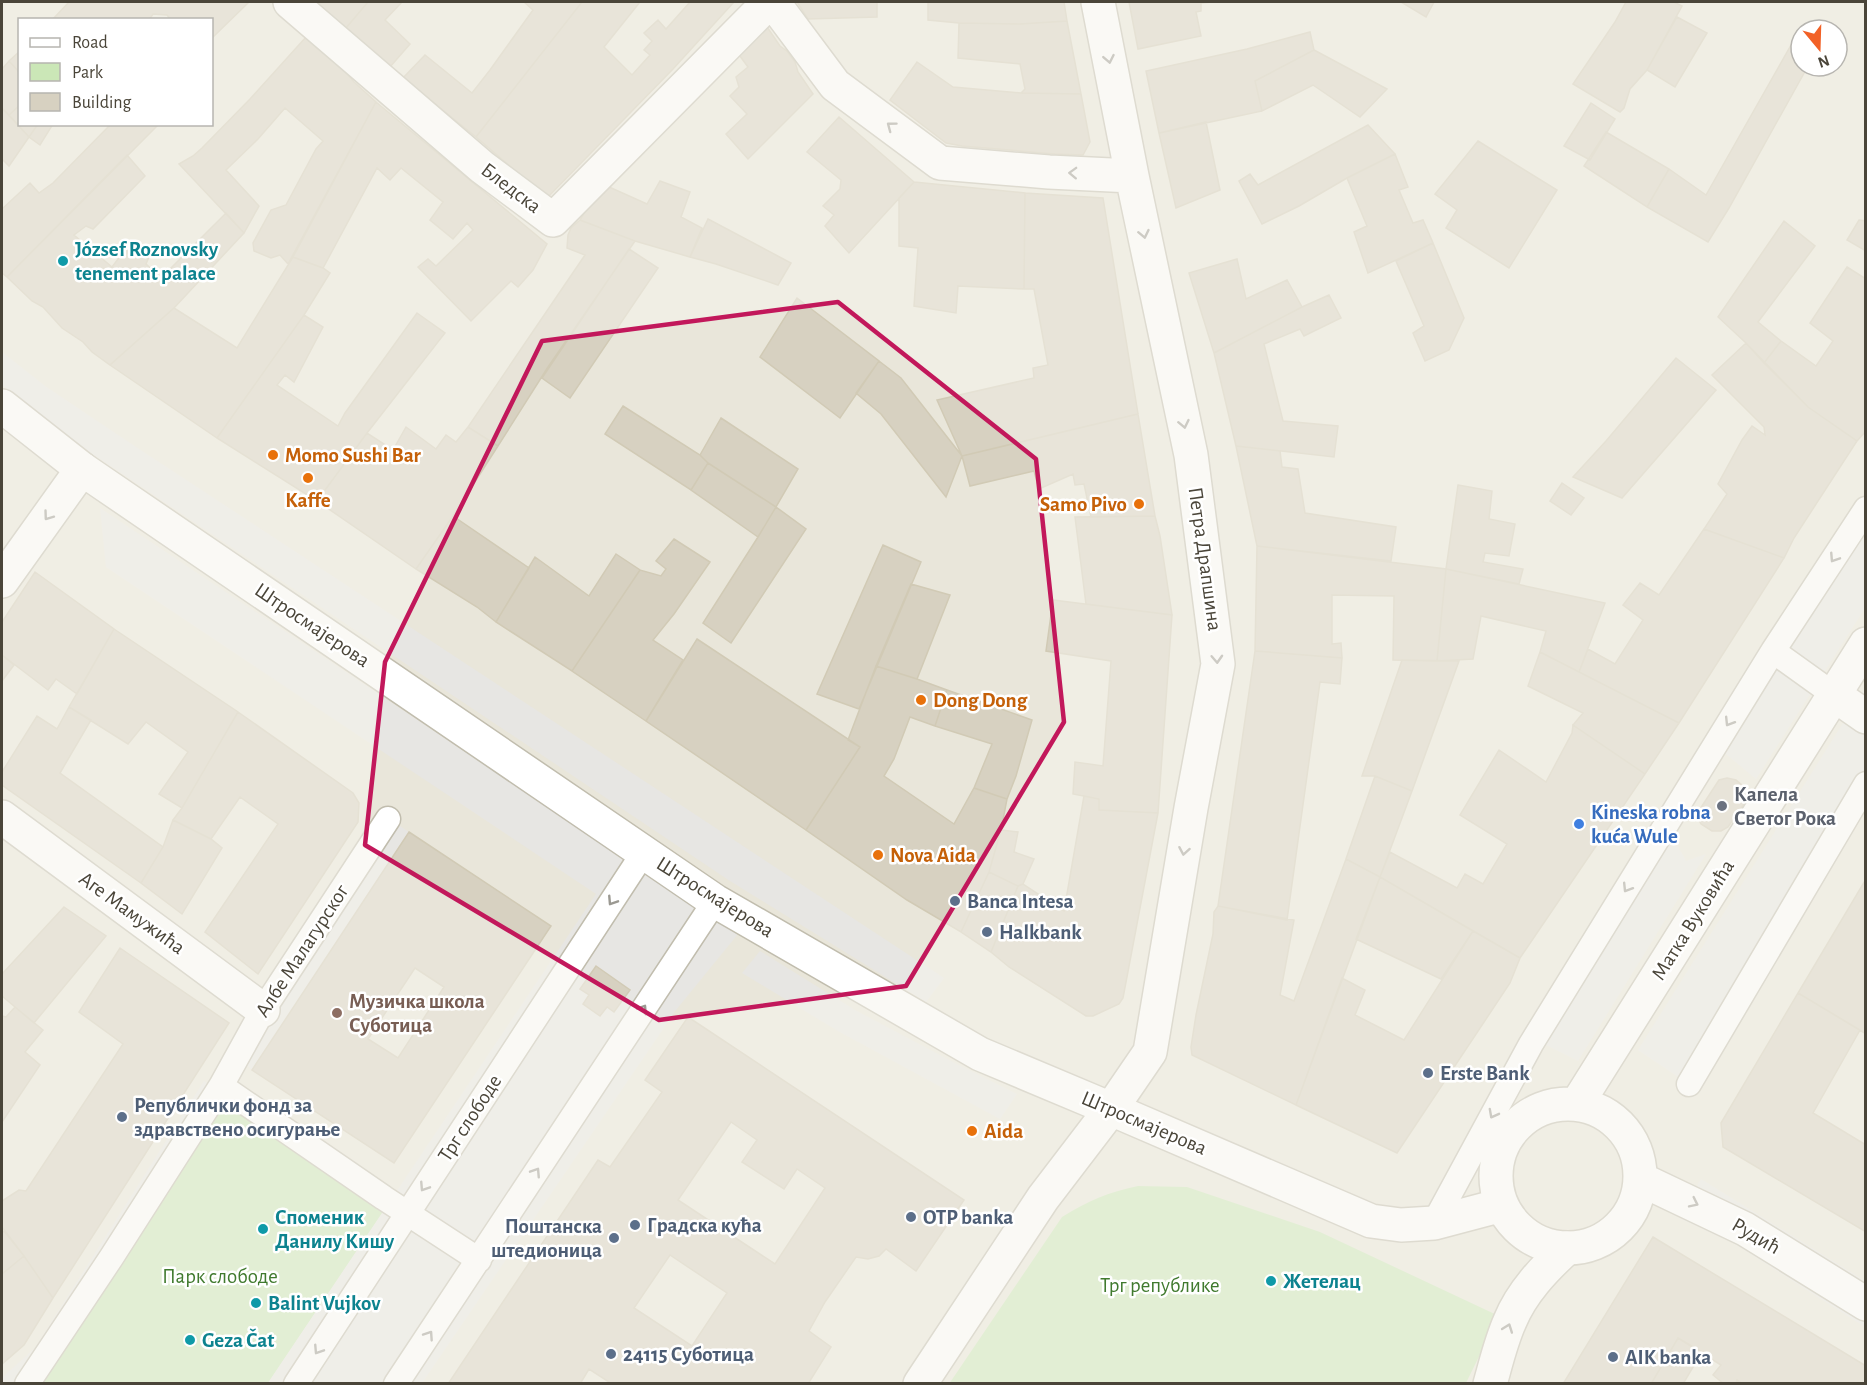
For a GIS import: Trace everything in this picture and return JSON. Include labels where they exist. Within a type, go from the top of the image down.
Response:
[{"type":"street","name":"Бледска","points":[[290,2],[482,167],[554,220],[769,2]]},
{"type":"street","points":[[773,2],[835,85],[940,163],[1131,176]]},
{"type":"street","name":"Петра Драпшина","points":[[1098,2],[1131,176],[1191,455],[1218,664],[1150,1052],[1111,1109]]},
{"type":"street","name":"Штросмајерова","points":[[2,406],[82,469],[715,901],[980,1054],[1371,1221],[1401,1225],[1434,1223],[1502,1205]]},
{"type":"street","points":[[2,581],[82,469]]},
{"type":"street","name":"Матка Вуковића","points":[[1577,1104],[1866,644]]},
{"type":"street","points":[[1833,694],[1866,717]]},
{"type":"street","name":"Аге Мамужића","points":[[2,817],[263,1010]]},
{"type":"street","points":[[1577,1104],[1598,1110],[1616,1122],[1630,1138],[1638,1158],[1640,1179],[1636,1201],[1625,1220],[1609,1235],[1589,1245],[1567,1248],[1546,1245],[1528,1237],[1512,1223],[1502,1205],[1495,1184],[1496,1163],[1504,1142],[1517,1124],[1534,1112],[1555,1105],[1577,1104]]},
{"type":"street","points":[[920,1383],[1043,1198],[1111,1109]]},
{"type":"street","name":"Рудић","points":[[1640,1179],[1745,1229],[1866,1304]]},
{"type":"street","points":[[1490,1383],[1510,1321],[1525,1293],[1544,1269],[1567,1248]]},
{"type":"lane","points":[[1434,1223],[1531,1044],[1773,651],[1866,509]]},
{"type":"lane","points":[[1773,651],[1833,694]]},
{"type":"lane","points":[[1689,1084],[1866,784]]},
{"type":"lane","name":"Албе Малагурског","points":[[221,1086],[263,1010],[388,819]]},
{"type":"lane","name":"Трг слободе","points":[[296,1383],[644,852]]},
{"type":"lane","points":[[396,1383],[715,901]]},
{"type":"lane","points":[[27,1383],[111,1258],[221,1086],[479,1260]]},
{"type":"highlighted area","points":[[838,302],[1036,459],[1064,722],[906,986],[659,1020],[365,845],[385,662],[542,341]]},
{"type":"shaded area","points":[[2,2],[1865,2],[1865,1383],[2,1383]]},
{"type":"shaded area","points":[[2,352],[45,386],[130,443],[944,978],[926,1002],[730,881],[91,453],[2,385]]},
{"type":"shaded area","points":[[100,508],[738,934],[676,1010],[422,1383],[268,1383],[596,894],[106,567]]},
{"type":"shaded area","points":[[1865,524],[1865,608],[1756,779],[1721,750]]},
{"type":"shaded area","points":[[1865,688],[1865,774],[1683,1080],[1638,1050]]},
{"type":"shaded area","points":[[394,822],[409,832],[252,1070],[241,1060]]},
{"type":"shaded area","points":[[1669,830],[1686,861],[1706,854],[1578,1061],[1540,1042]]},
{"type":"shaded area","points":[[760,951],[855,1010],[1017,1094],[1000,1119],[838,1031],[742,973]]},
{"type":"shaded area","points":[[204,1081],[214,1089],[21,1383],[2,1383],[2,1378],[35,1348]]},
{"type":"shaded area","points":[[1701,1179],[1865,1281],[1865,1296],[1692,1195]]},
{"type":"shaded area","points":[[1686,1207],[1865,1311],[1865,1327],[1735,1244],[1681,1219]]},
{"type":"green space","name":"Парк слободе","points":[[220,1100],[383,1212],[268,1383],[27,1384]]},
{"type":"green space","name":"Трг републике","points":[[1138,1186],[1187,1187],[1320,1232],[1499,1316],[1466,1383],[949,1384],[1062,1217],[1098,1198]]},
{"type":"building","points":[[69,2],[249,2],[213,37],[213,18],[169,18],[167,15],[153,14],[150,18],[54,18]]},
{"type":"building","points":[[314,2],[368,2],[346,28]]},
{"type":"building","points":[[368,2],[402,2],[385,20],[410,44],[390,67],[346,28]]},
{"type":"building","points":[[524,2],[582,2],[476,137],[403,78],[425,55],[472,93],[533,10]]},
{"type":"building","points":[[582,2],[640,2],[604,47],[632,75],[650,55],[644,50],[652,41],[644,33],[658,20],[666,29],[690,2],[734,2],[673,69],[547,198],[476,137]]},
{"type":"building","points":[[797,2],[877,2],[877,17],[808,19]]},
{"type":"building","points":[[928,2],[1064,2],[1067,21],[1020,24],[928,20]]},
{"type":"building","points":[[1129,2],[1212,2],[1201,3],[1201,11],[1196,12],[1201,36],[1138,49]]},
{"type":"building","points":[[1401,2],[1434,2],[1426,17]]},
{"type":"building","points":[[1626,2],[1674,2],[1682,6],[1647,70],[1630,89],[1624,108],[1620,112],[1573,84]]},
{"type":"building","points":[[1677,17],[1707,33],[1675,87],[1647,70]]},
{"type":"building","points":[[1067,21],[1081,94],[1021,93],[1025,89],[1020,64],[958,58],[959,23],[1020,24]]},
{"type":"building","points":[[765,24],[780,46],[795,62],[798,72],[813,94],[748,159],[726,134],[747,114],[730,96],[739,87],[736,77],[748,67],[737,52]]},
{"type":"building","points":[[1310,32],[1314,50],[1255,81],[1262,111],[1159,133],[1146,71],[1247,49]]},
{"type":"building","points":[[306,37],[376,102],[288,264],[280,255],[271,258],[254,251],[253,243],[271,210],[286,205],[316,149],[323,141],[285,108],[258,139],[226,170],[259,206],[244,233],[179,164],[202,148]]},
{"type":"building","points":[[1789,49],[1789,78],[1801,78],[1708,242],[1647,207],[1669,169],[1706,195]]},
{"type":"building","points":[[1314,50],[1387,89],[1360,117],[1313,85],[1262,111],[1255,81]]},
{"type":"building","points":[[18,53],[18,71],[9,61]]},
{"type":"building","points":[[9,61],[18,71],[18,107],[9,115],[2,108],[2,69]]},
{"type":"building","points":[[917,62],[953,87],[1021,93],[1081,94],[1090,142],[1083,155],[946,143],[890,100]]},
{"type":"building","points":[[376,102],[547,244],[533,270],[518,287],[511,281],[471,321],[418,267],[428,259],[436,266],[473,230],[467,223],[453,239],[430,220],[443,202],[401,168],[390,180],[377,168],[323,268],[293,257]]},
{"type":"building","points":[[1591,103],[1615,119],[1590,160],[1564,146]]},
{"type":"building","points":[[18,107],[18,125],[9,115]]},
{"type":"building","points":[[2,108],[29,137],[9,166],[2,159]]},
{"type":"building","points":[[839,117],[914,182],[849,253],[825,226],[834,215],[823,206],[840,189],[841,180],[807,152]]},
{"type":"building","points":[[1206,122],[1220,190],[1176,208],[1159,133]]},
{"type":"building","points":[[1368,125],[1395,154],[1262,224],[1239,181],[1250,174],[1258,185]]},
{"type":"building","points":[[19,126],[37,126],[29,137]]},
{"type":"building","points":[[37,126],[52,126],[40,145],[29,137]]},
{"type":"building","points":[[109,126],[157,126],[7,277],[2,273],[2,209],[30,183],[39,193],[53,183]]},
{"type":"building","points":[[1606,132],[1669,169],[1647,207],[1584,166]]},
{"type":"building","points":[[1478,141],[1557,190],[1509,268],[1446,228],[1457,210],[1435,194]]},
{"type":"building","points":[[1395,154],[1408,187],[1399,190],[1413,223],[1423,220],[1433,243],[1368,273],[1354,232],[1367,226],[1347,178]]},
{"type":"building","name":"József Roznovsky tenement palace","points":[[127,155],[145,176],[93,229],[86,226],[74,235],[112,267],[131,242],[149,257],[146,264],[157,274],[158,281],[226,213],[244,233],[174,308],[110,365],[62,328],[43,307],[32,301],[7,277]]},
{"type":"building","points":[[660,181],[690,192],[681,217],[702,228],[690,257],[635,241],[580,220],[595,195],[604,193],[607,186],[647,204]]},
{"type":"building","points":[[914,182],[1025,193],[1024,289],[958,286],[956,313],[914,306],[918,248],[899,246],[899,198]]},
{"type":"building","points":[[1025,193],[1103,198],[1138,414],[962,456],[937,400],[1034,378],[1033,368],[1048,365],[1034,289],[1024,289]]},
{"type":"building","points":[[708,219],[791,263],[778,285],[690,257]]},
{"type":"building","points":[[580,220],[635,241],[548,367],[498,446],[468,427],[585,255],[567,248],[571,228]]},
{"type":"building","points":[[1859,220],[1866,221],[1866,251],[1847,240]]},
{"type":"building","points":[[1784,221],[1815,246],[1758,322],[1781,341],[1764,363],[1718,317]]},
{"type":"building","points":[[1433,243],[1464,318],[1449,350],[1425,361],[1413,333],[1424,326],[1396,261]]},
{"type":"building","points":[[629,249],[658,268],[570,398],[542,378]]},
{"type":"building","points":[[293,257],[323,268],[330,273],[304,315],[217,438],[110,365],[174,308],[237,348]]},
{"type":"building","points":[[1237,259],[1246,299],[1287,280],[1302,307],[1214,353],[1189,273]]},
{"type":"building","points":[[1847,267],[1866,279],[1866,431],[1857,441],[1808,407],[1764,363],[1781,341],[1816,366],[1833,341],[1810,323]]},
{"type":"building","points":[[1329,295],[1341,318],[1304,336],[1300,329],[1264,344],[1283,421],[1338,426],[1334,457],[1236,446],[1214,353]]},
{"type":"building","points":[[797,298],[879,361],[840,418],[760,357]]},
{"type":"building","points":[[417,313],[445,333],[317,501],[217,438],[304,315],[323,327],[294,382],[285,375],[277,385],[338,426]]},
{"type":"building","points":[[1746,343],[1808,407],[1857,441],[1794,538],[1784,558],[1704,529],[1727,494],[1718,484],[1742,440],[1752,426],[1765,435],[1764,427],[1712,375]]},
{"type":"building","points":[[1676,358],[1716,390],[1622,498],[1573,477],[1606,441]]},
{"type":"building","points":[[879,361],[901,378],[962,456],[946,497],[881,414],[856,393]]},
{"type":"building","points":[[623,406],[700,455],[708,463],[691,490],[605,434]]},
{"type":"building","points":[[1138,414],[1155,516],[1091,517],[1084,484],[1075,485],[1073,474],[1039,489],[1034,471],[970,486],[962,456]]},
{"type":"building","points":[[721,418],[798,469],[776,507],[708,463],[700,455]]},
{"type":"building","points":[[406,427],[436,449],[446,435],[456,442],[468,427],[498,446],[416,569],[317,501],[367,433],[393,450]]},
{"type":"building","points":[[1236,446],[1280,451],[1282,467],[1298,469],[1305,513],[1396,527],[1391,561],[1257,546]]},
{"type":"building","points":[[708,463],[776,507],[758,537],[691,490]]},
{"type":"building","points":[[1562,483],[1584,498],[1571,515],[1550,501]]},
{"type":"building","points":[[1458,485],[1492,491],[1489,519],[1515,524],[1509,556],[1485,553],[1483,562],[1523,569],[1519,584],[1446,569]]},
{"type":"building","points":[[776,507],[806,529],[731,643],[703,623]]},
{"type":"building","points":[[453,516],[529,568],[496,622],[477,607],[416,569]]},
{"type":"building","points":[[1155,516],[1172,615],[1086,604],[1075,517]]},
{"type":"building","points":[[1704,529],[1784,558],[1679,723],[1579,672],[1588,649],[1615,664],[1643,620],[1623,605],[1640,583],[1659,595]]},
{"type":"building","points":[[674,539],[710,562],[653,640],[683,660],[646,721],[572,671],[640,570],[661,576],[666,569],[656,561]]},
{"type":"building","points":[[883,545],[921,562],[859,709],[817,694]]},
{"type":"building","points":[[1257,546],[1446,569],[1437,661],[1393,660],[1394,596],[1332,595],[1332,644],[1341,643],[1342,658],[1255,651]]},
{"type":"building","points":[[616,554],[640,570],[572,671],[496,622],[535,557],[589,596]]},
{"type":"building","points":[[1446,569],[1605,603],[1579,672],[1540,652],[1546,631],[1481,616],[1473,659],[1437,661]]},
{"type":"building","points":[[35,572],[114,629],[77,694],[56,679],[48,690],[2,655],[2,622]]},
{"type":"building","points":[[911,584],[950,595],[917,679],[876,666]]},
{"type":"building","points":[[1053,600],[1172,615],[1158,813],[1099,810],[1099,799],[1073,794],[1075,762],[1103,766],[1111,661],[1046,651]]},
{"type":"building","points":[[114,629],[238,712],[182,808],[159,794],[188,752],[146,722],[128,744],[69,707]]},
{"type":"building","points":[[697,639],[860,747],[806,830],[646,721]]},
{"type":"building","points":[[1255,651],[1342,658],[1340,684],[1320,682],[1287,920],[1218,906]]},
{"type":"building","points":[[1540,652],[1679,723],[1645,774],[1573,725],[1583,713],[1528,686]]},
{"type":"building","points":[[2,655],[14,665],[2,681]]},
{"type":"building","points":[[1402,660],[1459,661],[1412,791],[1375,776],[1362,776]]},
{"type":"building","points":[[876,666],[947,690],[935,726],[910,717],[894,759],[884,776],[954,824],[974,788],[1007,799],[989,872],[961,932],[907,900],[806,830],[860,747],[848,740]]},
{"type":"building","points":[[947,690],[1032,720],[1007,799],[974,788],[992,744],[935,726]]},
{"type":"building","points":[[69,707],[91,720],[60,773],[163,847],[141,883],[2,785],[2,772],[37,716],[57,729]]},
{"type":"building","points":[[238,712],[353,793],[359,803],[358,822],[258,974],[205,932],[278,824],[240,797],[211,839],[173,820]]},
{"type":"building","points":[[1573,725],[1645,774],[1520,958],[1380,877],[1390,852],[1457,888],[1465,874],[1483,884],[1507,844],[1460,815],[1499,750],[1546,782],[1572,733]]},
{"type":"building","points":[[1375,776],[1412,791],[1380,877],[1346,859]]},
{"type":"building","name":"Капела Светог Рока","points":[[1727,778],[1736,780],[1743,786],[1746,801],[1728,827],[1721,831],[1712,831],[1701,824],[1698,812],[1719,780]]},
{"type":"building","points":[[1084,796],[1099,799],[1099,810],[1158,813],[1123,998],[1119,1004],[1093,1016],[1086,1016],[1009,967],[991,952],[1018,886],[1023,884],[1064,911]]},
{"type":"building","points":[[173,820],[211,839],[222,848],[182,914],[141,883],[163,847]]},
{"type":"building","points":[[1001,830],[1018,832],[1014,852],[1034,859],[1023,884],[1018,886],[989,872]]},
{"type":"building","name":"Музичка школа Суботица","points":[[409,832],[551,926],[394,1163],[252,1070]],"holes":[[[415,968],[444,987],[398,1058],[368,1039]]]},
{"type":"building","points":[[1346,859],[1380,877],[1296,1105],[1192,1055],[1196,1015],[1213,934],[1214,912],[1218,906],[1294,920],[1280,995],[1294,1001]]},
{"type":"building","points":[[989,872],[1018,886],[991,952],[961,932]]},
{"type":"building","points":[[1380,877],[1473,931],[1441,979],[1356,939]]},
{"type":"building","points":[[1866,879],[1866,1034],[1798,993]]},
{"type":"building","points":[[64,907],[106,936],[34,1023],[2,996],[2,974]]},
{"type":"building","points":[[1473,931],[1520,958],[1510,983],[1397,1153],[1296,1105],[1342,978],[1365,990],[1355,1015],[1404,1040]]},
{"type":"building","name":"Републички фонд за здравствено осигурање","points":[[120,948],[229,1023],[53,1298],[2,1227],[2,1201],[19,1190],[26,1191],[123,1044],[79,1012]]},
{"type":"building","points":[[596,966],[630,990],[614,1012],[607,1007],[600,1016],[583,1004],[589,995],[580,989]]},
{"type":"building","points":[[1798,993],[1860,1030],[1813,1113],[1866,1145],[1866,1232],[1723,1147],[1721,1123]]},
{"type":"building","points":[[15,1007],[43,1030],[25,1052],[40,1065],[2,1122],[2,1016],[6,1017]]},
{"type":"building","name":"Градска кућа","points":[[688,1017],[964,1200],[916,1271],[886,1249],[879,1256],[868,1259],[856,1257],[825,1302],[809,1331],[831,1347],[808,1384],[612,1384],[589,1369],[580,1384],[448,1384],[598,1160],[610,1167],[662,1092],[645,1080]],"holes":[[[731,1122],[757,1140],[742,1162],[784,1189],[797,1169],[825,1188],[775,1264],[678,1200]],[[670,1255],[727,1293],[692,1346],[634,1308]]]},
{"type":"building","points":[[4,1231],[24,1256],[2,1274],[2,1233]]},
{"type":"building","points":[[1653,1237],[1866,1366],[1866,1384],[1743,1384],[1737,1380],[1736,1384],[1724,1384],[1713,1375],[1721,1365],[1678,1338],[1651,1384],[1563,1384]]},
{"type":"building","points":[[24,1256],[53,1298],[24,1345],[2,1364],[2,1274]]},
{"type":"building","points":[[1678,1338],[1702,1352],[1683,1384],[1651,1384]]},
{"type":"place","name":"József Roznovsky tenement palace","points":[[63,261]]},
{"type":"place","name":"Momo Sushi Bar","points":[[273,455]]},
{"type":"place","name":"Kaffe","points":[[308,478]]},
{"type":"place","name":"Samo Pivo","points":[[1139,504]]},
{"type":"place","name":"Dong Dong","points":[[921,700]]},
{"type":"place","name":"Капела Светог Рока","points":[[1722,806]]},
{"type":"place","name":"Kineska robna kuća Wule","points":[[1579,824]]},
{"type":"place","name":"Nova Aida","points":[[878,855]]},
{"type":"place","name":"Banca Intesa","points":[[955,901]]},
{"type":"place","name":"Halkbank","points":[[987,932]]},
{"type":"place","name":"Музичка школа Суботица","points":[[337,1013]]},
{"type":"place","name":"Erste Bank","points":[[1428,1073]]},
{"type":"place","name":"Републички фонд за здравствено осигурање","points":[[122,1117]]},
{"type":"place","name":"Aida","points":[[972,1131]]},
{"type":"place","name":"OTP banka","points":[[911,1217]]},
{"type":"place","name":"Градска кућа","points":[[635,1225]]},
{"type":"place","name":"Споменик Данилу Кишу","points":[[263,1229]]},
{"type":"place","name":"Поштанска штедионица","points":[[614,1238]]},
{"type":"place","name":"Жетелац","points":[[1271,1281]]},
{"type":"place","name":"Balint Vujkov","points":[[256,1303]]},
{"type":"place","name":"Geza Čat","points":[[190,1340]]},
{"type":"place","name":"24115 Суботица","points":[[611,1354]]},
{"type":"place","name":"AIK banka","points":[[1613,1357]]}]
